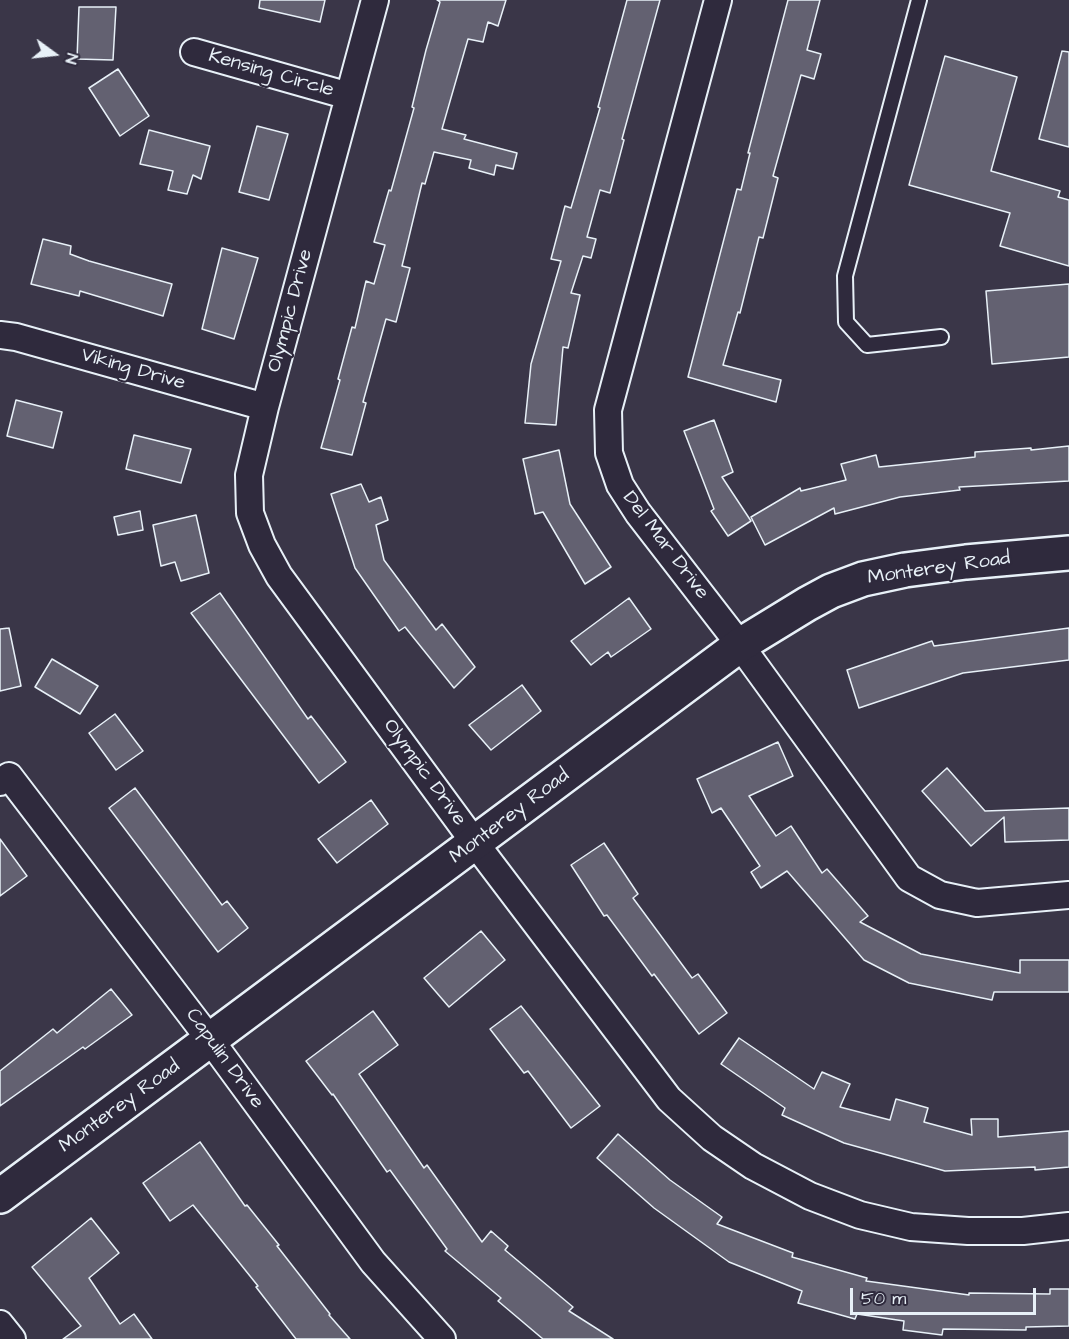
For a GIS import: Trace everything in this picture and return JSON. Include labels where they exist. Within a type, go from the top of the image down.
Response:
[{"type":"street","name":"Olympic Drive","points":[[375,0],[265,407],[249,475],[250,513],[262,545],[279,576],[475,843],[669,1099],[712,1138],[753,1166],[810,1196],[860,1215],[911,1227],[1023,1231],[1069,1226]]},
{"type":"street","name":"Del Mar Drive","points":[[718,0],[608,410],[609,453],[620,485],[638,513],[740,645],[909,878],[940,895],[977,903],[1069,895]]},
{"type":"street","name":"Kensing Circle","points":[[194,52],[349,96]]},
{"type":"street","name":"Viking Drive","points":[[0,335],[16,337],[265,407]]},
{"type":"street","name":"Monterey Road","points":[[0,1196],[740,645],[831,591],[863,579],[904,570],[966,562],[1069,553]]},
{"type":"street","name":"Capulin Drive","points":[[5,779],[211,1041],[373,1262],[442,1339]]},
{"type":"street","points":[[0,1324],[12,1339]]},
{"type":"lane","points":[[919,0],[845,276],[846,322],[867,345],[941,337]]},
{"type":"building","points":[[260,0],[325,0],[320,22],[259,8]]},
{"type":"building","points":[[437,0],[506,0],[498,26],[488,22],[483,42],[468,39],[442,129],[466,135],[464,139],[517,153],[513,169],[496,165],[494,175],[469,168],[471,160],[434,152],[425,184],[422,183],[402,266],[410,268],[396,322],[386,319],[363,402],[366,403],[352,455],[321,448],[366,281],[374,284],[385,245],[374,242],[414,108],[412,107],[440,2]]},
{"type":"building","points":[[627,0],[660,0],[622,139],[624,140],[610,193],[600,190],[587,237],[596,239],[591,258],[583,256],[571,293],[580,295],[568,348],[563,347],[556,425],[525,423],[531,364],[561,261],[551,259],[565,206],[571,208],[600,108],[598,107]]},
{"type":"building","points":[[788,0],[820,0],[807,50],[821,54],[814,79],[801,75],[773,176],[778,178],[763,238],[759,237],[740,313],[738,312],[723,365],[781,380],[776,402],[688,377],[737,189],[741,190],[750,153],[748,153]]},
{"type":"building","points":[[79,7],[116,7],[113,60],[77,59]]},
{"type":"building","points":[[1062,51],[1069,52],[1069,147],[1039,139]]},
{"type":"building","points":[[945,56],[1017,77],[991,171],[1060,191],[1058,197],[1069,200],[1069,266],[1000,246],[1010,213],[909,185]]},
{"type":"building","points":[[118,69],[149,116],[120,136],[89,88]]},
{"type":"building","points":[[257,126],[288,134],[269,200],[239,192]]},
{"type":"building","points":[[149,130],[210,146],[201,179],[193,175],[187,194],[168,190],[173,171],[140,164]]},
{"type":"building","points":[[43,239],[71,246],[70,254],[89,261],[172,284],[163,316],[80,291],[79,296],[31,284]]},
{"type":"building","points":[[222,248],[258,258],[234,339],[202,329]]},
{"type":"building","points":[[1069,284],[1069,357],[992,364],[986,291]]},
{"type":"building","points":[[16,400],[62,412],[53,448],[7,436]]},
{"type":"building","points":[[714,420],[733,472],[722,477],[751,521],[728,536],[711,511],[714,509],[684,431]]},
{"type":"building","points":[[134,435],[191,449],[181,483],[126,469]]},
{"type":"building","points":[[1069,446],[1069,481],[959,487],[960,490],[900,497],[835,514],[834,508],[765,545],[751,517],[800,488],[801,491],[846,480],[841,464],[876,455],[879,467],[975,457],[975,452]]},
{"type":"building","points":[[559,450],[570,504],[611,567],[585,584],[543,512],[535,514],[523,459]]},
{"type":"building","points":[[361,484],[369,502],[381,497],[388,520],[376,525],[384,560],[436,630],[442,624],[475,667],[454,688],[405,627],[399,631],[355,568],[331,494]]},
{"type":"building","points":[[140,511],[143,530],[118,535],[114,517]]},
{"type":"building","points":[[196,515],[209,573],[181,581],[175,562],[161,566],[153,525]]},
{"type":"building","points":[[220,593],[308,719],[311,716],[346,762],[319,783],[191,613]]},
{"type":"building","points":[[629,598],[651,629],[611,657],[608,652],[591,665],[571,641]]},
{"type":"building","points":[[9,628],[21,686],[0,691],[0,629]]},
{"type":"building","points":[[1069,628],[1069,660],[963,673],[859,708],[847,670],[932,641],[934,646]]},
{"type":"building","points":[[52,659],[98,686],[80,714],[35,687]]},
{"type":"building","points":[[522,685],[541,711],[491,750],[469,725]]},
{"type":"building","points":[[115,714],[143,751],[116,770],[89,733]]},
{"type":"building","points":[[778,742],[793,776],[749,796],[776,836],[791,826],[822,873],[827,869],[868,916],[860,922],[921,954],[1020,973],[1020,960],[1069,960],[1069,992],[994,992],[992,1000],[909,983],[864,960],[787,871],[761,888],[751,872],[760,866],[721,808],[712,813],[697,779]]},
{"type":"building","points":[[947,768],[985,811],[1069,808],[1069,840],[1005,842],[1004,817],[971,846],[922,791]]},
{"type":"building","points":[[135,788],[222,905],[227,901],[248,928],[218,952],[109,808]]},
{"type":"building","points":[[371,800],[388,824],[337,863],[318,839]]},
{"type":"building","points":[[0,839],[27,876],[0,896]]},
{"type":"building","points":[[604,843],[638,894],[633,898],[692,978],[698,974],[727,1013],[699,1034],[607,915],[604,916],[571,865]]},
{"type":"building","points":[[481,931],[505,960],[449,1007],[424,978]]},
{"type":"building","points":[[111,989],[132,1015],[0,1106],[0,1071],[53,1029],[57,1033]]},
{"type":"building","points":[[521,1006],[600,1106],[571,1128],[528,1071],[524,1073],[490,1029]]},
{"type":"building","points":[[373,1011],[398,1045],[359,1074],[424,1168],[427,1165],[482,1242],[491,1231],[508,1246],[505,1250],[573,1307],[569,1311],[613,1339],[543,1339],[498,1301],[501,1298],[445,1251],[447,1249],[390,1170],[387,1172],[333,1094],[306,1061]]},
{"type":"building","points":[[739,1038],[814,1089],[822,1072],[850,1084],[840,1107],[890,1120],[896,1099],[928,1108],[924,1122],[972,1135],[971,1119],[998,1119],[998,1137],[1069,1131],[1069,1167],[1035,1170],[1035,1167],[945,1171],[844,1143],[782,1115],[785,1108],[721,1064]]},
{"type":"building","points":[[618,1134],[670,1180],[722,1217],[717,1224],[793,1253],[792,1257],[867,1278],[866,1281],[969,1295],[969,1293],[1050,1294],[1050,1289],[1069,1289],[1069,1326],[1026,1327],[1026,1330],[943,1329],[942,1335],[903,1330],[904,1321],[857,1314],[855,1319],[798,1303],[802,1291],[729,1262],[654,1208],[597,1158]]},
{"type":"building","points":[[200,1142],[245,1206],[247,1205],[279,1245],[277,1246],[329,1315],[350,1339],[296,1339],[256,1287],[258,1286],[193,1205],[170,1221],[143,1183]]},
{"type":"building","points":[[91,1218],[119,1253],[89,1278],[120,1324],[134,1314],[152,1339],[63,1339],[81,1326],[32,1267]]}]
